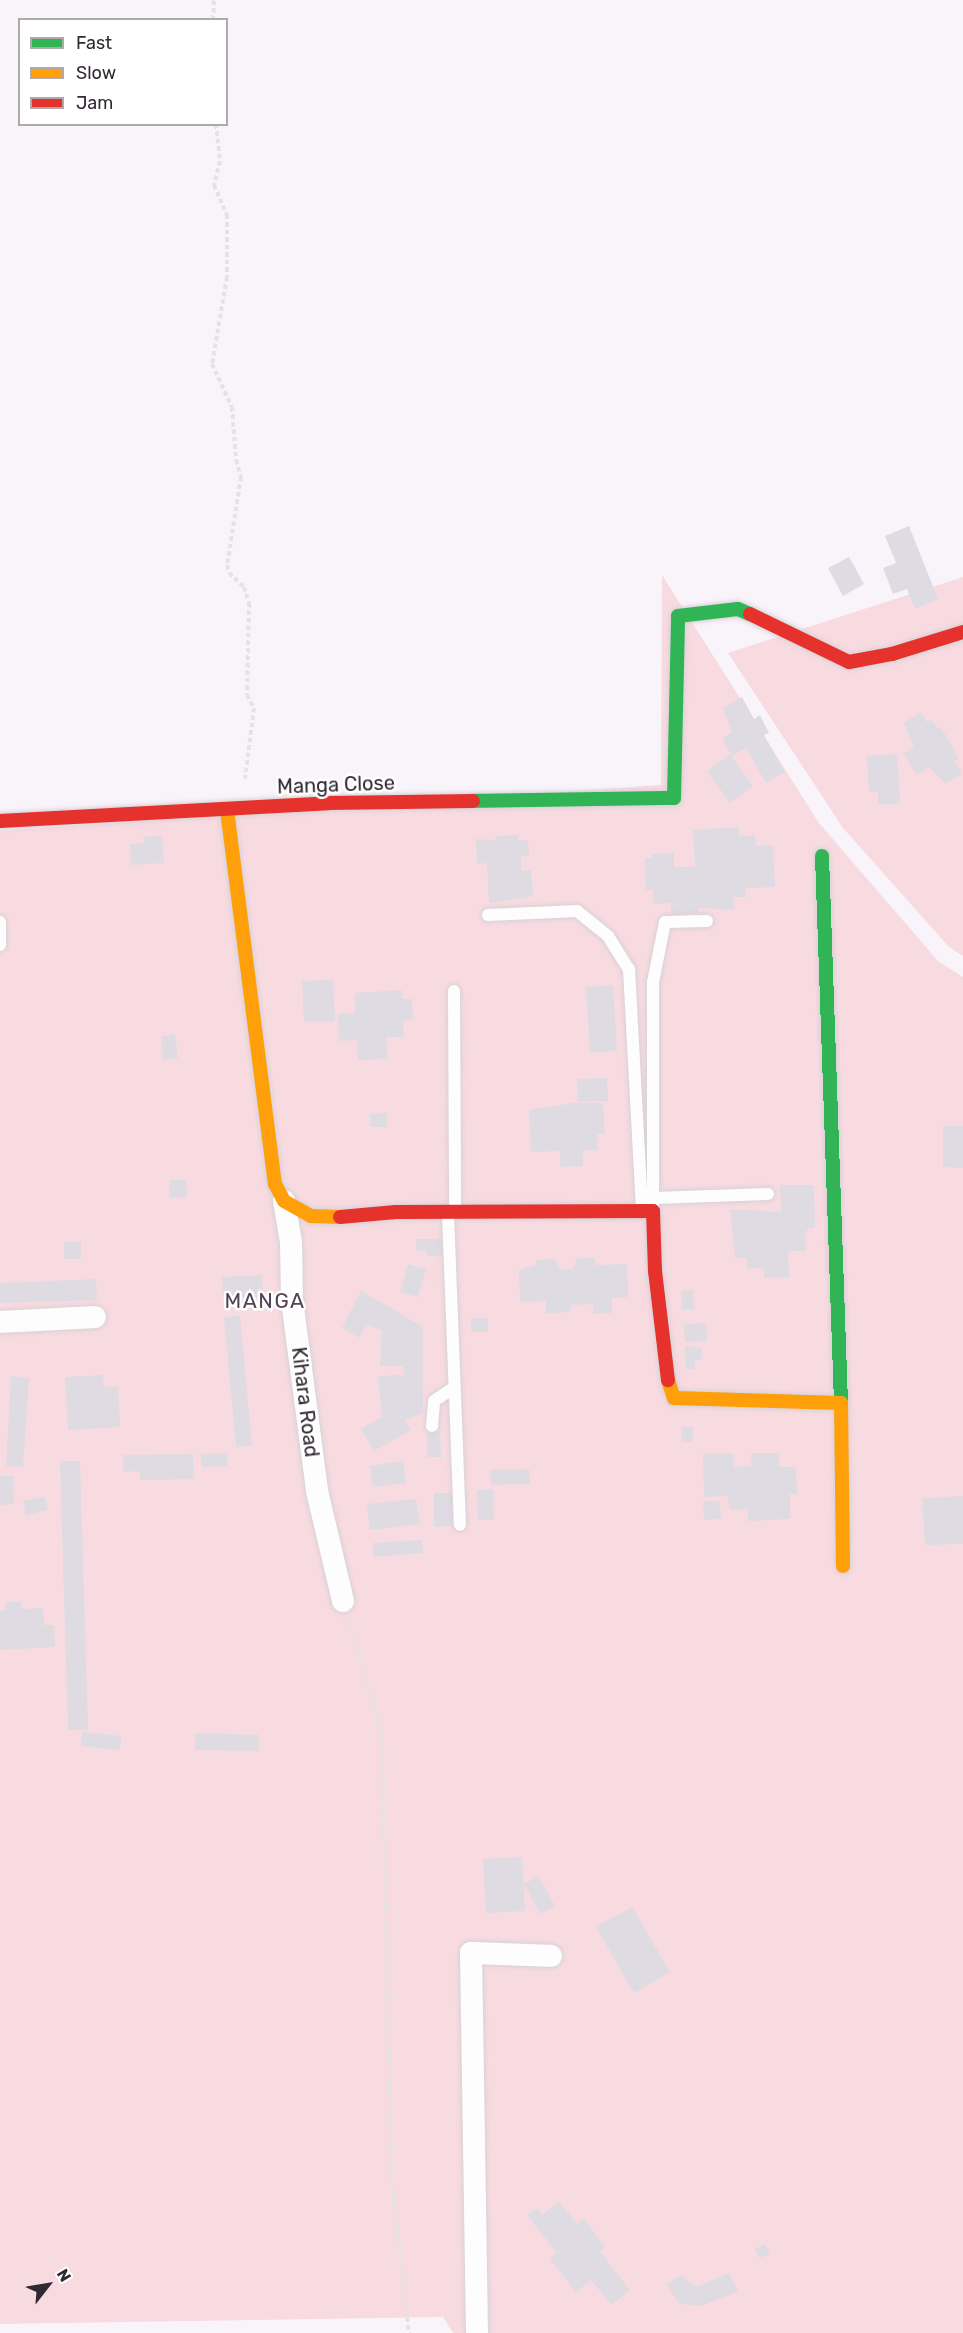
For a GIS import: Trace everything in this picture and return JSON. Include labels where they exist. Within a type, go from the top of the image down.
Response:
[{"type":"street","name":"Manga Close","points":[[0,821],[329,803],[674,798],[678,616],[738,609],[788,629],[849,662],[892,654],[963,632]]},
{"type":"street","points":[[227,810],[272,1166],[275,1184],[284,1201],[311,1216],[649,1207],[668,1384],[674,1398],[841,1403]]},
{"type":"street","points":[[822,856],[841,1403],[843,1566]]},
{"type":"street","name":"Kihara Road","points":[[284,1201],[291,1242],[292,1300],[317,1491],[343,1601]]},
{"type":"street","points":[[0,1322],[95,1317]]},
{"type":"street","points":[[477,2333],[471,1953],[551,1956]]},
{"type":"lane","points":[[488,915],[577,911],[608,936],[629,969],[649,1207]]},
{"type":"lane","points":[[649,1207],[653,982],[665,922],[706,921]]},
{"type":"lane","points":[[0,922],[0,945]]},
{"type":"lane","points":[[453,991],[452,1213],[460,1525]]},
{"type":"lane","points":[[649,1207],[768,1194]]},
{"type":"lane","points":[[432,1426],[434,1401],[455,1387]]},
{"type":"path","points":[[213,18],[214,0]]},
{"type":"path","points":[[216,126],[220,161],[214,185],[227,215],[227,277],[212,364],[232,407],[231,423],[237,442],[236,460],[241,477],[228,565],[229,573],[244,587],[249,603],[247,695],[254,708],[243,809]]},
{"type":"path","points":[[343,1601],[382,1732],[388,1882],[391,2176],[410,2333]]},
{"type":"shaded area","points":[[662,575],[819,823],[938,961],[963,977],[963,2333],[453,2333],[443,2317],[0,2324],[0,831],[661,785]]},
{"type":"shaded area","points":[[963,577],[963,956],[949,947],[843,828],[728,653]]},
{"type":"building","points":[[909,526],[938,599],[915,609],[907,589],[893,594],[883,568],[896,563],[885,536]]},
{"type":"building","points":[[849,557],[864,584],[843,596],[828,568]]},
{"type":"building","points":[[742,697],[754,719],[760,715],[769,733],[764,735],[785,772],[766,783],[746,748],[732,756],[722,738],[732,733],[723,708]]},
{"type":"building","points":[[920,712],[927,722],[931,720],[938,729],[941,727],[959,759],[954,762],[962,773],[946,784],[929,767],[917,775],[903,754],[914,746],[904,723]]},
{"type":"building","points":[[730,754],[753,786],[730,803],[707,771]]},
{"type":"building","points":[[897,754],[900,803],[878,805],[878,792],[869,792],[867,756]]},
{"type":"building","points":[[739,827],[739,836],[755,835],[756,846],[773,845],[775,887],[745,888],[746,897],[734,897],[734,910],[698,908],[698,913],[671,914],[671,903],[654,904],[653,890],[646,890],[645,858],[652,858],[652,854],[674,853],[674,867],[695,867],[693,830]]},
{"type":"building","points":[[162,835],[164,863],[131,865],[130,844],[144,843],[143,837]]},
{"type":"building","points":[[518,835],[518,840],[528,840],[529,856],[521,857],[522,871],[531,870],[533,896],[489,903],[487,863],[477,864],[476,839],[495,840],[496,836]]},
{"type":"building","points":[[333,980],[335,1021],[304,1022],[302,981]]},
{"type":"building","points":[[613,985],[617,1051],[590,1053],[586,987]]},
{"type":"building","points":[[402,990],[402,999],[412,999],[413,1019],[403,1020],[404,1037],[386,1037],[388,1059],[358,1060],[357,1040],[339,1041],[338,1014],[355,1013],[355,993]]},
{"type":"building","points":[[175,1034],[178,1058],[163,1060],[161,1036]]},
{"type":"building","points":[[607,1078],[608,1101],[578,1102],[577,1079]]},
{"type":"building","points":[[574,1103],[603,1103],[605,1134],[597,1134],[598,1150],[583,1150],[583,1166],[560,1167],[560,1151],[531,1152],[529,1110]]},
{"type":"building","points":[[387,1113],[387,1127],[370,1127],[370,1114]]},
{"type":"building","points":[[943,1126],[963,1126],[963,1168],[943,1167]]},
{"type":"building","points":[[169,1180],[186,1180],[187,1197],[170,1198]]},
{"type":"building","points":[[780,1185],[814,1185],[815,1228],[808,1228],[805,1234],[806,1251],[788,1251],[789,1277],[764,1278],[764,1268],[747,1269],[747,1258],[735,1258],[730,1209],[781,1212]]},
{"type":"building","points":[[416,1239],[441,1239],[442,1256],[427,1256],[426,1250],[416,1251]]},
{"type":"building","points":[[64,1242],[81,1242],[81,1259],[64,1259]]},
{"type":"building","points":[[577,1258],[595,1258],[595,1265],[627,1264],[628,1297],[612,1298],[612,1313],[593,1314],[593,1304],[571,1305],[571,1312],[546,1313],[546,1301],[520,1302],[519,1270],[536,1265],[536,1260],[555,1259],[561,1270],[573,1269]]},
{"type":"building","points":[[408,1264],[426,1269],[418,1297],[400,1292]]},
{"type":"building","points":[[262,1275],[263,1297],[223,1299],[222,1277]]},
{"type":"building","points":[[96,1279],[97,1300],[0,1303],[0,1283]]},
{"type":"building","points":[[693,1290],[694,1309],[682,1309],[681,1291]]},
{"type":"building","points":[[361,1291],[423,1327],[423,1413],[405,1420],[411,1430],[374,1451],[361,1429],[382,1417],[378,1376],[404,1375],[403,1366],[380,1366],[382,1330],[366,1325],[360,1338],[342,1328]]},
{"type":"building","points":[[240,1316],[252,1446],[236,1447],[224,1317]]},
{"type":"building","points":[[471,1318],[488,1318],[488,1332],[471,1332]]},
{"type":"building","points":[[706,1323],[707,1341],[685,1342],[684,1324]]},
{"type":"building","points":[[685,1346],[702,1348],[702,1359],[695,1360],[695,1369],[686,1369]]},
{"type":"building","points":[[103,1375],[104,1387],[118,1386],[120,1427],[68,1430],[65,1377]]},
{"type":"building","points":[[11,1376],[29,1378],[23,1467],[6,1466]]},
{"type":"building","points":[[681,1427],[693,1427],[693,1442],[682,1442]]},
{"type":"building","points":[[440,1431],[441,1457],[427,1457],[427,1432]]},
{"type":"building","points":[[227,1453],[227,1466],[202,1467],[201,1454]]},
{"type":"building","points":[[733,1453],[734,1467],[752,1466],[751,1453],[779,1453],[779,1467],[796,1467],[797,1494],[790,1494],[790,1519],[748,1521],[748,1509],[729,1510],[728,1496],[704,1497],[703,1454]]},
{"type":"building","points":[[193,1454],[194,1479],[140,1480],[140,1471],[123,1472],[123,1455]]},
{"type":"building","points":[[60,1461],[80,1461],[88,1730],[68,1730]]},
{"type":"building","points":[[403,1461],[406,1483],[373,1487],[370,1466]]},
{"type":"building","points":[[529,1469],[530,1484],[491,1485],[490,1470]]},
{"type":"building","points":[[0,1476],[13,1476],[14,1504],[0,1505]]},
{"type":"building","points":[[493,1489],[494,1520],[478,1520],[477,1490]]},
{"type":"building","points":[[434,1493],[452,1493],[452,1526],[434,1527]]},
{"type":"building","points":[[963,1496],[963,1544],[925,1545],[922,1498]]},
{"type":"building","points":[[45,1497],[48,1510],[26,1515],[23,1501]]},
{"type":"building","points":[[416,1499],[420,1524],[370,1530],[367,1504]]},
{"type":"building","points":[[703,1501],[720,1501],[721,1519],[704,1520]]},
{"type":"building","points":[[422,1540],[423,1553],[373,1557],[373,1543]]},
{"type":"building","points":[[6,1602],[21,1602],[22,1609],[43,1608],[44,1625],[54,1625],[55,1647],[0,1650],[0,1610],[6,1610]]},
{"type":"building","points":[[82,1732],[121,1736],[120,1750],[81,1746]]},
{"type":"building","points":[[195,1733],[259,1735],[258,1751],[195,1750]]},
{"type":"building","points":[[522,1857],[525,1911],[486,1913],[483,1859]]},
{"type":"building","points":[[539,1876],[555,1906],[540,1914],[524,1884]]},
{"type":"building","points":[[632,1907],[670,1972],[634,1993],[596,1927]]},
{"type":"building","points":[[559,2201],[577,2224],[584,2219],[605,2247],[600,2252],[630,2290],[612,2305],[591,2280],[576,2292],[550,2259],[557,2253],[527,2215],[537,2208],[542,2215]]},
{"type":"building","points":[[765,2244],[770,2254],[759,2258],[755,2249]]},
{"type":"building","points":[[729,2273],[738,2291],[701,2306],[680,2304],[666,2285],[681,2275],[696,2287]]},
{"type":"traffic: fast","points":[[473,801],[674,798],[678,616],[738,609],[750,614]]},
{"type":"traffic: fast","points":[[822,856],[841,1403]]},
{"type":"traffic: slow","points":[[227,810],[275,1184],[284,1201],[311,1216],[340,1217]]},
{"type":"traffic: slow","points":[[668,1380],[674,1398],[841,1403],[843,1566]]},
{"type":"traffic: jam","points":[[750,614],[849,662],[892,654],[963,632]]},
{"type":"traffic: jam","points":[[0,821],[329,803],[473,801]]},
{"type":"traffic: jam","points":[[340,1217],[396,1212],[653,1211],[655,1271],[668,1380]]},
{"type":"district","name":"MANGA","points":[[265,1301]]}]
